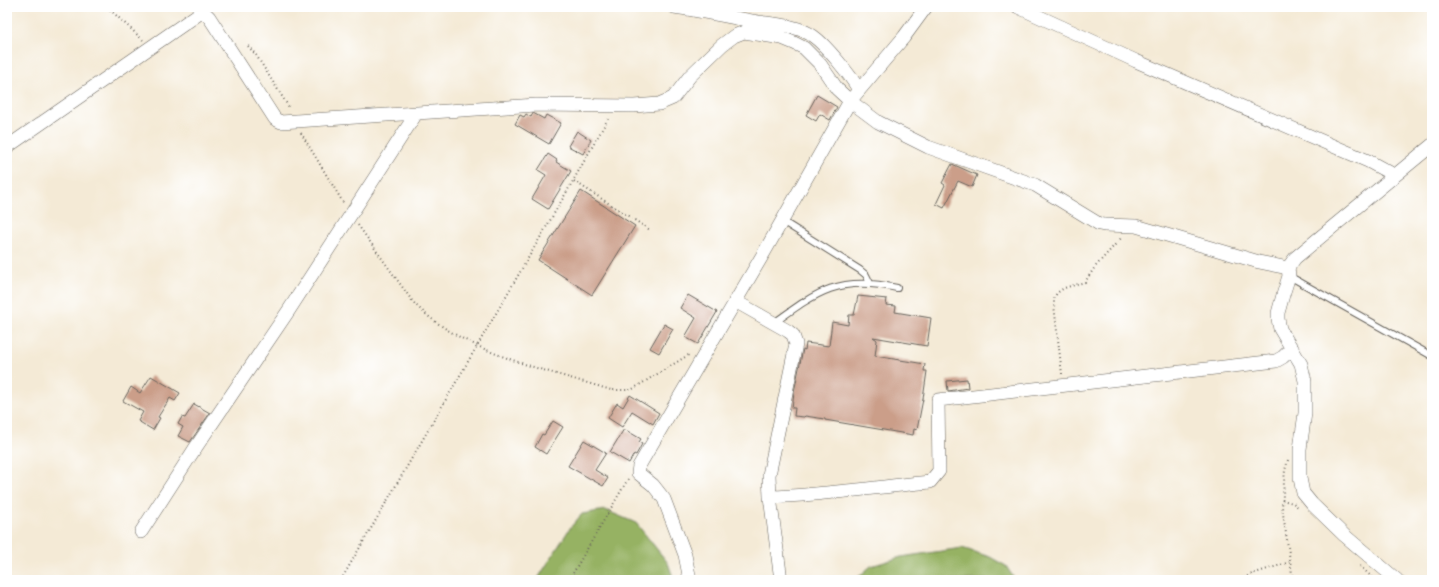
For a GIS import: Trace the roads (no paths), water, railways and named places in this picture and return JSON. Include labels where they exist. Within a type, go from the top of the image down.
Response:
[{"type":"street","points":[[674,7],[759,22],[780,24],[801,30],[814,37],[821,43],[854,81],[859,90]]},
{"type":"street","points":[[690,580],[685,555],[664,499],[653,484],[637,471],[850,101],[904,37],[926,7]]},
{"type":"street","points":[[1018,7],[1368,161],[1394,175]]},
{"type":"street","points":[[7,148],[200,13],[206,14],[211,19],[275,119],[281,122],[536,105],[659,104],[673,98],[690,76],[722,45],[734,36],[744,32],[782,38],[794,42],[804,48],[820,64],[836,89],[878,122],[928,147],[1035,185],[1099,224],[1104,226],[1136,226],[1146,228],[1288,272]]},
{"type":"street","points":[[141,532],[351,215],[416,114]]},
{"type":"street","points":[[1397,580],[1344,535],[1303,493],[1300,478],[1300,449],[1305,413],[1306,390],[1301,364],[1278,325],[1278,313],[1288,272],[1295,258],[1432,145]]},
{"type":"street","points":[[735,301],[793,335],[796,344],[770,467],[770,497],[781,580]]},
{"type":"street","points":[[770,497],[822,494],[930,482],[939,471],[938,400],[1276,361],[1283,358],[1292,348]]},
{"type":"lane","points":[[782,221],[860,270],[866,275],[870,283]]},
{"type":"lane","points":[[1288,272],[1432,356]]},
{"type":"lane","points":[[774,323],[800,304],[823,291],[839,285],[870,283],[897,288]]}]
